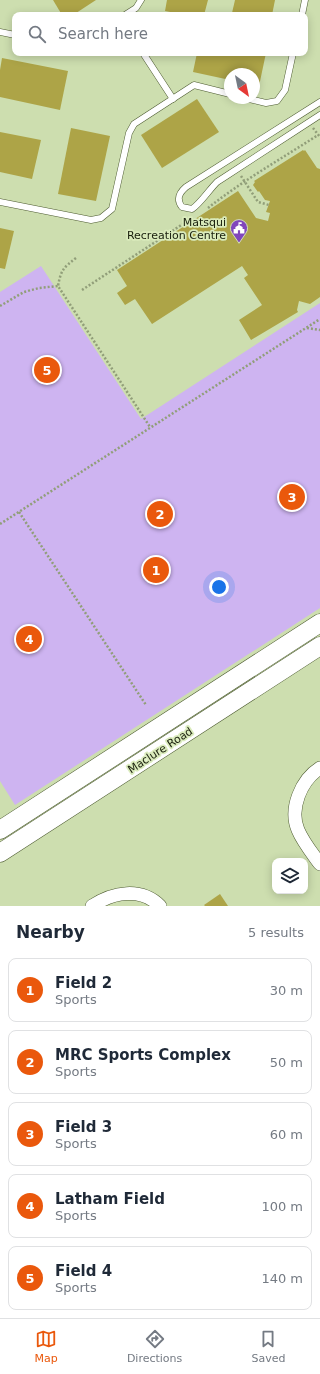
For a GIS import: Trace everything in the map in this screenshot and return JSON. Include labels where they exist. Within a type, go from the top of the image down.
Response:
[{"type":"main road","name":"Maclure Road","points":[[0,830],[320,623]]},
{"type":"main road","name":"Maclure Road","points":[[0,853],[320,646]]},
{"type":"street","points":[[320,768],[315,771],[305,783],[298,795],[295,818],[297,829],[301,837],[320,864]]},
{"type":"street","points":[[92,906],[108,898],[128,893],[140,894],[156,902],[160,906]]},
{"type":"lane","points":[[130,12],[136,8],[141,0]]},
{"type":"lane","points":[[303,12],[305,0]]},
{"type":"lane","points":[[0,32],[12,35]]},
{"type":"lane","points":[[145,56],[173,99]]},
{"type":"lane","points":[[260,102],[266,103],[278,101],[285,90],[292,56]]},
{"type":"lane","points":[[0,202],[91,220],[101,218],[112,209],[129,133],[134,124],[194,85],[224,92]]},
{"type":"lane","points":[[320,102],[186,187],[181,191],[178,197],[178,202],[182,207],[192,209],[197,206],[217,182],[320,115]]},
{"type":"path","points":[[206,210],[222,197],[318,135]]},
{"type":"path","points":[[236,169],[258,202],[269,205]]},
{"type":"path","points":[[82,290],[195,217]]},
{"type":"path","points":[[76,258],[64,267],[58,286],[150,427]]},
{"type":"path","points":[[0,306],[24,292],[39,288],[58,286]]},
{"type":"path","points":[[0,524],[320,319]]},
{"type":"path","points":[[306,328],[320,330]]},
{"type":"path","points":[[19,512],[146,706]]},
{"type":"shaded area","points":[[41,266],[141,419],[320,303],[320,608],[15,805],[0,781],[0,292]]},
{"type":"building","points":[[53,0],[96,0],[78,12],[60,12]]},
{"type":"building","points":[[167,0],[208,0],[205,12],[165,11]]},
{"type":"building","points":[[235,0],[275,0],[273,12],[232,12]]},
{"type":"building","points":[[196,56],[265,56],[260,81],[260,68],[224,68],[224,79],[193,72]]},
{"type":"building","points":[[2,58],[68,71],[60,110],[0,97],[0,70]]},
{"type":"building","points":[[197,99],[219,132],[162,168],[141,135]]},
{"type":"building","points":[[71,128],[110,136],[96,201],[58,194]]},
{"type":"building","points":[[0,132],[41,140],[32,179],[0,172]]},
{"type":"building","name":"Matsqui Recreation Centre","points":[[305,150],[317,168],[320,169],[320,297],[310,304],[299,301],[298,312],[251,340],[239,320],[262,305],[244,278],[248,275],[242,266],[152,324],[135,299],[125,305],[117,293],[127,286],[117,270],[238,191],[256,218],[268,221],[270,213],[266,212],[270,201],[265,200],[259,191],[258,192],[253,185],[255,182],[254,181]]},
{"type":"building","points":[[0,228],[14,231],[5,269],[0,268]]},
{"type":"building","points":[[220,894],[228,906],[204,905]]},
{"type":"place","name":"Matsqui Recreation Centre","points":[[239,243]]},
{"type":"place","name":"Field 4","points":[[47,370]]},
{"type":"place","name":"Field 3","points":[[292,497]]},
{"type":"place","name":"MRC Sports Complex","points":[[160,514]]},
{"type":"place","name":"Field 2","points":[[156,570]]},
{"type":"place","name":"Latham Field","points":[[29,639]]}]
